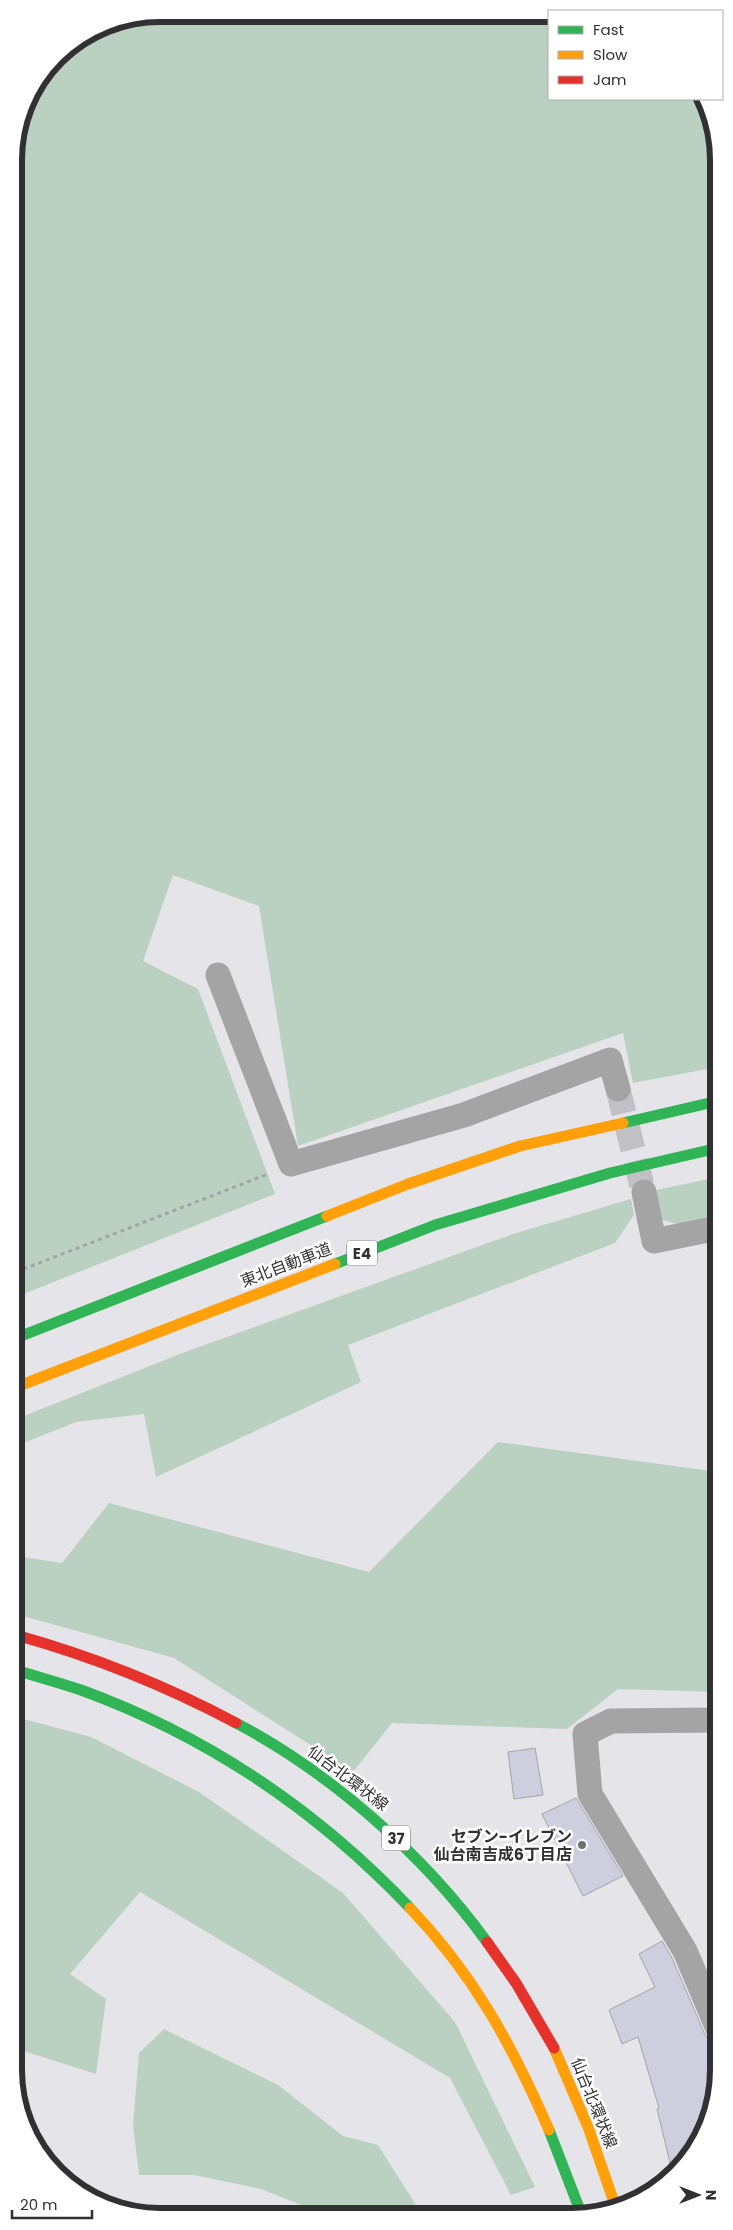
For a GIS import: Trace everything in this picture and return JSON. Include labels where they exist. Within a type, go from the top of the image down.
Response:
[{"type":"main road","name":"東北自動車道","points":[[22,1335],[408,1184],[520,1146],[710,1102]]},
{"type":"main road","name":"東北自動車道","points":[[22,1385],[436,1225],[610,1173],[710,1150]]},
{"type":"main road","name":"仙台北環状線","points":[[22,1637],[112,1665],[169,1688],[229,1718],[281,1749],[377,1820],[426,1867],[461,1908],[493,1949],[525,1997],[554,2050],[584,2116],[614,2201]]},
{"type":"main road","name":"37","points":[[22,1672],[81,1690],[144,1716],[214,1750],[278,1790],[340,1838],[389,1884],[437,1938],[483,1999],[520,2065],[554,2139],[579,2207]]},
{"type":"street","points":[[218,975],[292,1164],[464,1114],[610,1060],[618,1089]]},
{"type":"street","points":[[644,1192],[654,1241],[710,1230]]},
{"type":"street","points":[[710,1720],[611,1721],[585,1734],[590,1794],[685,1952],[710,2010]]},
{"type":"path","points":[[22,1269],[292,1164]]},
{"type":"green space","points":[[548,22],[548,100],[696,100],[708,133],[710,160],[710,1069],[633,1083],[623,1033],[298,1146],[259,906],[173,875],[143,961],[198,989],[275,1194],[22,1294],[23,151],[27,124],[41,91],[63,63],[76,51],[99,37],[133,25],[151,23]]},
{"type":"green space","points":[[710,1179],[710,1221],[682,1226],[661,1219],[656,1190]]},
{"type":"green space","points":[[631,1199],[634,1215],[615,1243],[348,1345],[361,1382],[156,1477],[144,1414],[76,1422],[22,1443],[22,1416],[185,1352],[513,1234]]},
{"type":"green space","points":[[498,1442],[710,1471],[710,1692],[618,1689],[567,1729],[392,1723],[353,1772],[174,1658],[22,1616],[22,1557],[62,1563],[109,1503],[369,1572]]},
{"type":"green space","points":[[22,1719],[91,1737],[199,1792],[343,1893],[455,2022],[535,2187],[511,2195],[450,2078],[140,1892],[70,1974],[106,1999],[96,2074],[22,2051]]},
{"type":"green space","points":[[164,2029],[278,2085],[343,2136],[378,2145],[418,2208],[308,2208],[261,2189],[194,2175],[139,2175],[133,2125],[139,2053]]},
{"type":"building","points":[[535,1748],[543,1795],[514,1799],[508,1752]]},
{"type":"building","name":"セブン-イレブン 仙台南吉成6丁目店","points":[[576,1798],[623,1876],[583,1896],[542,1814]]},
{"type":"building","points":[[662,1941],[672,1958],[706,2037],[710,2041],[710,2079],[706,2106],[696,2131],[671,2166],[657,2109],[659,2108],[638,2037],[622,2044],[609,2010],[655,1987],[639,1954]]},
{"type":"tunnel","points":[[618,1089],[642,1186]]},
{"type":"traffic: fast","points":[[623,1123],[710,1103]]},
{"type":"traffic: fast","points":[[335,1264],[435,1225],[610,1173],[710,1150]]},
{"type":"traffic: fast","points":[[22,1335],[327,1216]]},
{"type":"traffic: fast","points":[[22,1672],[81,1690],[128,1709],[173,1730],[216,1754],[258,1780],[338,1839],[410,1908]]},
{"type":"traffic: fast","points":[[236,1723],[306,1766],[341,1791],[374,1819],[435,1878],[487,1942]]},
{"type":"traffic: fast","points":[[549,2130],[579,2207]]},
{"type":"traffic: slow","points":[[327,1216],[408,1184],[520,1146],[623,1123]]},
{"type":"traffic: slow","points":[[22,1385],[335,1264]]},
{"type":"traffic: slow","points":[[410,1908],[454,1959],[490,2012],[521,2069],[549,2130]]},
{"type":"traffic: slow","points":[[554,2048],[588,2127],[614,2201]]},
{"type":"traffic: jam","points":[[22,1637],[101,1662],[182,1696],[236,1723]]},
{"type":"traffic: jam","points":[[487,1942],[516,1983],[554,2048]]},
{"type":"place","name":"セブン-イレブン 仙台南吉成6丁目店","points":[[582,1845]]}]
